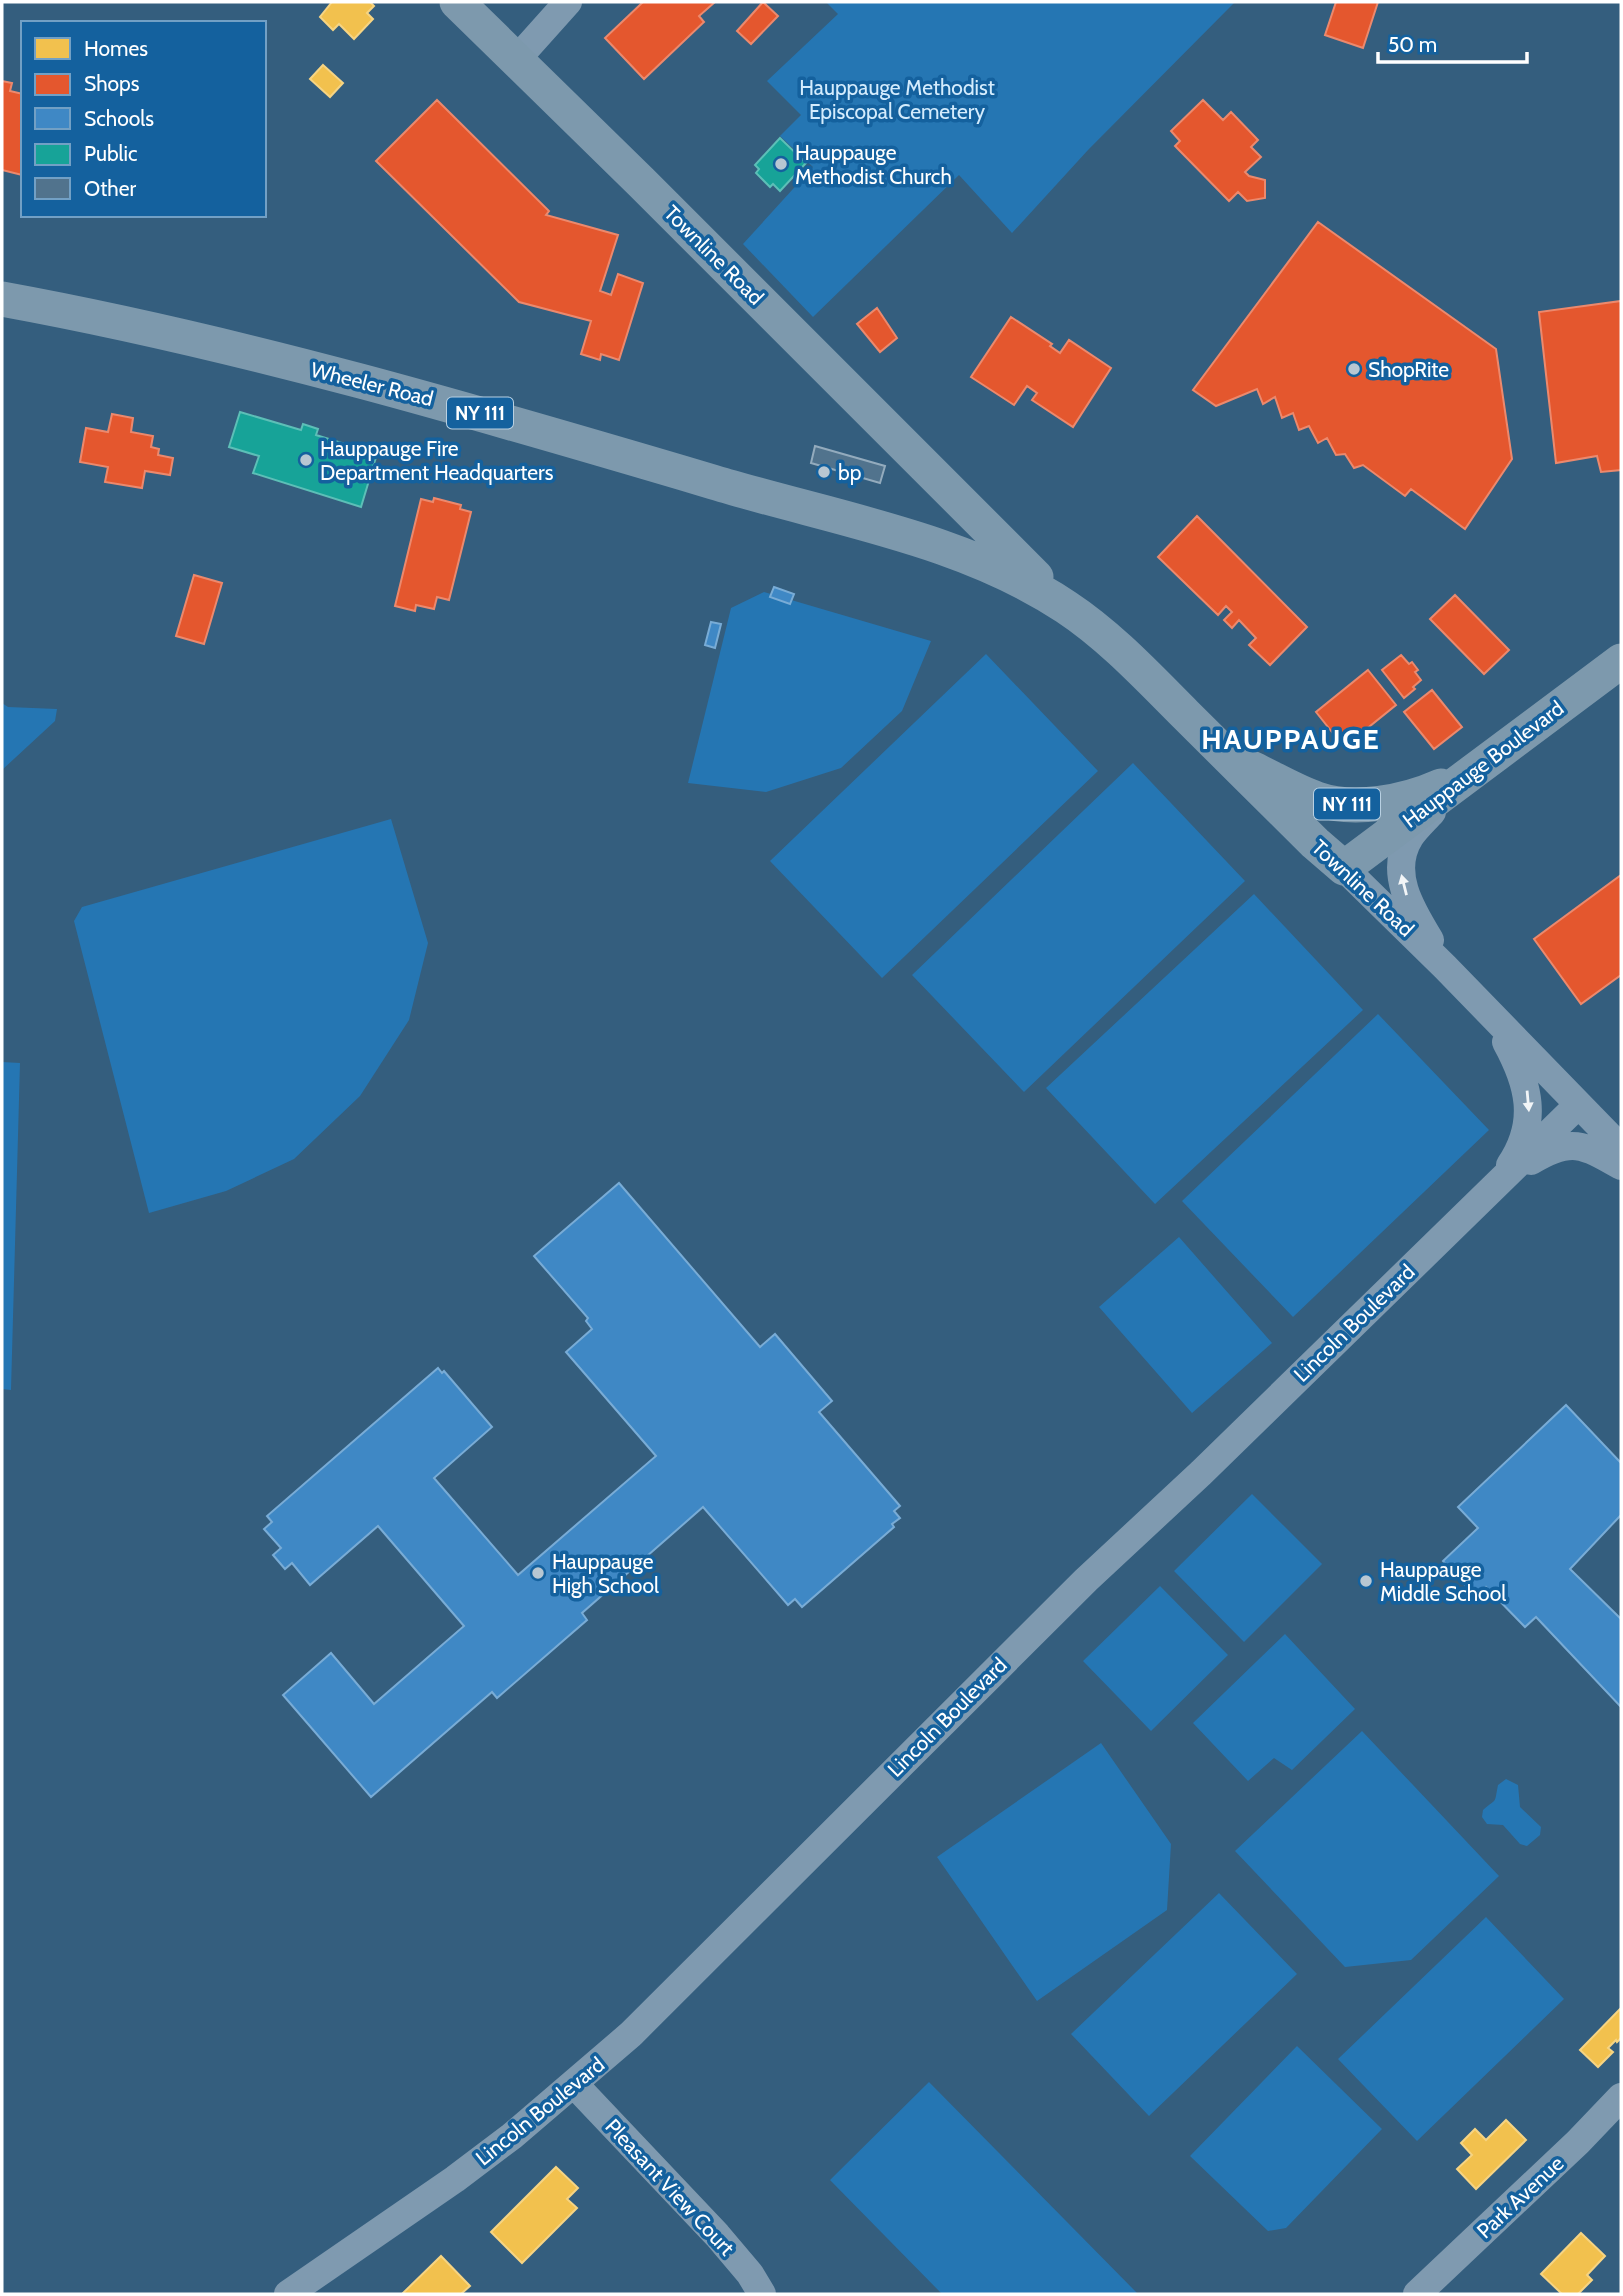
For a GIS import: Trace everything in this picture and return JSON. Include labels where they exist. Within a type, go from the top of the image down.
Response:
[{"type":"main road","name":"Townline Road","points":[[457,2],[1066,607],[1133,663],[1315,843],[1344,868]]},
{"type":"main road","name":"Wheeler Road","points":[[2,299],[196,340],[426,398],[966,555]]},
{"type":"main road","points":[[966,555],[969,510]]},
{"type":"main road","name":"Townline Road","points":[[966,555],[1066,607]]},
{"type":"main road","name":"Hauppauge Boulevard","points":[[1344,868],[1621,661]]},
{"type":"main road","name":"NY 111","points":[[1229,758],[1313,798],[1339,804],[1395,800],[1429,792],[1470,774]]},
{"type":"street","points":[[517,59],[568,2]]},
{"type":"street","points":[[1445,967],[1402,887],[1400,865],[1411,836],[1470,774]]},
{"type":"street","name":"Townline Road","points":[[1344,868],[1445,967],[1621,1148]]},
{"type":"street","points":[[1492,1016],[1517,1061],[1528,1090],[1529,1112],[1516,1156],[1494,1187]]},
{"type":"street","name":"Lincoln Boulevard","points":[[288,2294],[512,2136],[642,2024],[830,1833],[1086,1580],[1210,1465],[1578,1105]]},
{"type":"street","points":[[1494,1187],[1523,1165],[1548,1151],[1573,1144],[1593,1150],[1621,1166]]},
{"type":"street","name":"Pleasant View Court","points":[[573,2084],[717,2235],[750,2274],[762,2294]]},
{"type":"street","name":"Park Avenue","points":[[1417,2294],[1621,2097]]},
{"type":"green space","name":"Hauppauge Methodist Episcopal Cemetery","points":[[826,2],[1234,3],[1088,150],[1012,233],[959,175],[813,317],[743,244],[813,167],[780,136],[801,115],[767,81],[838,14]]},
{"type":"green space","points":[[764,592],[931,641],[902,711],[841,768],[766,792],[688,783],[731,608]]},
{"type":"green space","points":[[986,654],[1098,771],[882,978],[770,861]]},
{"type":"green space","points":[[2,703],[8,707],[57,709],[55,721],[2,770]]},
{"type":"green space","points":[[1133,763],[1245,881],[1024,1092],[912,975]]},
{"type":"green space","points":[[391,819],[428,943],[409,1020],[360,1096],[294,1159],[226,1191],[149,1213],[74,921],[82,907]]},
{"type":"green space","points":[[1254,894],[1363,1010],[1155,1204],[1046,1088]]},
{"type":"green space","points":[[1378,1014],[1489,1130],[1293,1317],[1182,1201]]},
{"type":"green space","points":[[2,1062],[20,1063],[11,1390],[2,1389]]},
{"type":"green space","points":[[1179,1237],[1272,1343],[1192,1413],[1099,1307]]},
{"type":"green space","points":[[1252,1494],[1322,1564],[1244,1642],[1174,1571]]},
{"type":"green space","points":[[1160,1586],[1228,1655],[1151,1731],[1083,1661]]},
{"type":"green space","points":[[1285,1634],[1355,1709],[1292,1770],[1274,1758],[1248,1781],[1193,1723]]},
{"type":"green space","points":[[1362,1731],[1499,1876],[1411,1960],[1345,1967],[1235,1851]]},
{"type":"green space","points":[[1101,1743],[1171,1844],[1167,1910],[1037,2001],[937,1857]]},
{"type":"green space","points":[[1506,1779],[1518,1785],[1520,1807],[1541,1827],[1540,1835],[1527,1846],[1520,1844],[1503,1825],[1487,1824],[1482,1817],[1483,1810],[1495,1800],[1498,1785]]},
{"type":"green space","points":[[1219,1893],[1297,1974],[1149,2116],[1071,2034]]},
{"type":"green space","points":[[1486,1917],[1564,1999],[1417,2141],[1338,2059]]},
{"type":"green space","points":[[1297,2046],[1382,2129],[1286,2228],[1268,2231],[1190,2156]]},
{"type":"green space","points":[[929,2082],[1138,2294],[942,2294],[830,2180]]},
{"type":"building: Homes","points":[[332,2],[370,2],[374,6],[367,13],[373,19],[354,39],[339,24],[333,30],[320,17]]},
{"type":"building: Homes","points":[[323,65],[343,83],[330,97],[310,79]]},
{"type":"building: Homes","points":[[1621,2008],[1621,2038],[1608,2048],[1613,2052],[1598,2067],[1580,2050]]},
{"type":"building: Homes","points":[[1506,2120],[1526,2140],[1476,2189],[1457,2169],[1472,2155],[1461,2143],[1475,2129],[1486,2140]]},
{"type":"building: Homes","points":[[556,2167],[578,2188],[567,2199],[577,2208],[522,2263],[491,2232]]},
{"type":"building: Homes","points":[[1581,2233],[1605,2256],[1587,2275],[1592,2280],[1578,2294],[1562,2294],[1541,2274]]},
{"type":"building: Homes","points":[[441,2256],[470,2286],[461,2294],[402,2294]]},
{"type":"building: Shops","points":[[643,2],[715,2],[699,16],[704,22],[644,79],[605,38]]},
{"type":"building: Shops","points":[[763,2],[778,16],[751,44],[737,31]]},
{"type":"building: Shops","points":[[1336,2],[1378,2],[1363,48],[1325,35]]},
{"type":"building: Shops","points":[[2,81],[12,83],[10,91],[21,94],[21,175],[2,170]]},
{"type":"building: Shops","points":[[437,100],[549,211],[546,215],[618,235],[600,291],[611,295],[618,274],[643,283],[619,360],[601,354],[600,360],[581,354],[591,321],[519,302],[376,161]]},
{"type":"building: Shops","points":[[1203,100],[1223,120],[1231,112],[1258,140],[1251,147],[1261,157],[1245,172],[1249,176],[1265,180],[1265,198],[1247,201],[1238,192],[1229,201],[1175,146],[1180,141],[1171,131]]},
{"type":"building: Shops","name":"ShopRite","points":[[1318,222],[1496,349],[1512,459],[1465,529],[1411,489],[1405,496],[1363,465],[1354,468],[1345,454],[1336,455],[1327,438],[1318,443],[1309,426],[1299,430],[1293,413],[1282,418],[1275,397],[1263,404],[1257,389],[1216,406],[1193,390]]},
{"type":"building: Shops","points":[[1621,301],[1621,470],[1601,472],[1597,456],[1556,463],[1539,312]]},
{"type":"building: Shops","points":[[877,308],[897,338],[880,352],[857,324]]},
{"type":"building: Shops","points":[[1011,317],[1052,344],[1050,346],[1060,353],[1069,340],[1111,368],[1073,427],[1032,400],[1037,393],[1027,386],[1014,405],[971,377]]},
{"type":"building: Shops","points":[[112,414],[133,418],[131,432],[153,436],[151,447],[159,449],[158,455],[173,458],[170,475],[145,471],[142,488],[105,482],[108,467],[80,462],[86,428],[108,432]]},
{"type":"building: Shops","points":[[434,498],[461,505],[460,509],[471,512],[449,600],[437,597],[434,609],[416,605],[415,611],[395,606],[421,499],[433,502]]},
{"type":"building: Shops","points":[[1197,516],[1307,627],[1270,665],[1249,645],[1256,638],[1239,620],[1232,628],[1224,620],[1232,612],[1226,606],[1218,615],[1158,557]]},
{"type":"building: Shops","points":[[194,575],[222,583],[204,644],[176,636]]},
{"type":"building: Shops","points":[[1455,595],[1509,650],[1484,674],[1430,619]]},
{"type":"building: Shops","points":[[1401,655],[1409,664],[1412,662],[1421,680],[1404,698],[1382,670]]},
{"type":"building: Shops","points":[[1368,670],[1396,705],[1344,747],[1316,712]]},
{"type":"building: Shops","points":[[1432,690],[1462,727],[1434,749],[1404,712]]},
{"type":"building: Shops","points":[[1621,875],[1621,975],[1581,1004],[1534,939]]},
{"type":"building: Schools","points":[[774,587],[794,594],[790,604],[770,597]]},
{"type":"building: Schools","points":[[711,622],[721,624],[715,648],[705,645]]},
{"type":"building: Schools","points":[[619,1183],[760,1347],[775,1334],[832,1401],[819,1412],[900,1506],[894,1511],[900,1518],[892,1524],[894,1527],[802,1607],[795,1599],[788,1605],[703,1507],[582,1613],[587,1620],[497,1698],[492,1692],[371,1797],[283,1695],[331,1653],[374,1704],[464,1626],[378,1526],[310,1585],[292,1563],[285,1569],[273,1555],[281,1548],[264,1529],[272,1522],[267,1516],[438,1368],[442,1373],[444,1371],[492,1427],[434,1478],[518,1575],[656,1456],[566,1352],[592,1329],[586,1321],[588,1318],[534,1256]]},
{"type":"building: Schools","points":[[1566,1405],[1621,1463],[1621,1515],[1570,1569],[1621,1619],[1621,1707],[1536,1617],[1525,1627],[1486,1587],[1476,1597],[1443,1561],[1478,1528],[1458,1507]]},
{"type":"building: Public","name":"Hauppauge Methodist Church","points":[[780,138],[806,163],[780,191],[773,184],[770,187],[756,173],[759,169],[755,165]]},
{"type":"building: Public","points":[[240,412],[301,430],[303,424],[318,429],[316,435],[377,454],[361,507],[253,473],[259,456],[229,447]]},
{"type":"building: Other","points":[[815,446],[885,466],[880,483],[811,463]]},
{"type":"place","name":"Hauppauge Methodist Church","points":[[781,164]]},
{"type":"place","name":"ShopRite","points":[[1354,369]]},
{"type":"place","name":"Hauppauge Fire Department Headquarters","points":[[306,460]]},
{"type":"place","name":"bp","points":[[824,472]]},
{"type":"place","name":"Hauppauge High School","points":[[538,1573]]},
{"type":"place","name":"Hauppauge Middle School","points":[[1366,1581]]},
{"type":"district","name":"HAUPPAUGE","points":[[1291,739]]}]
